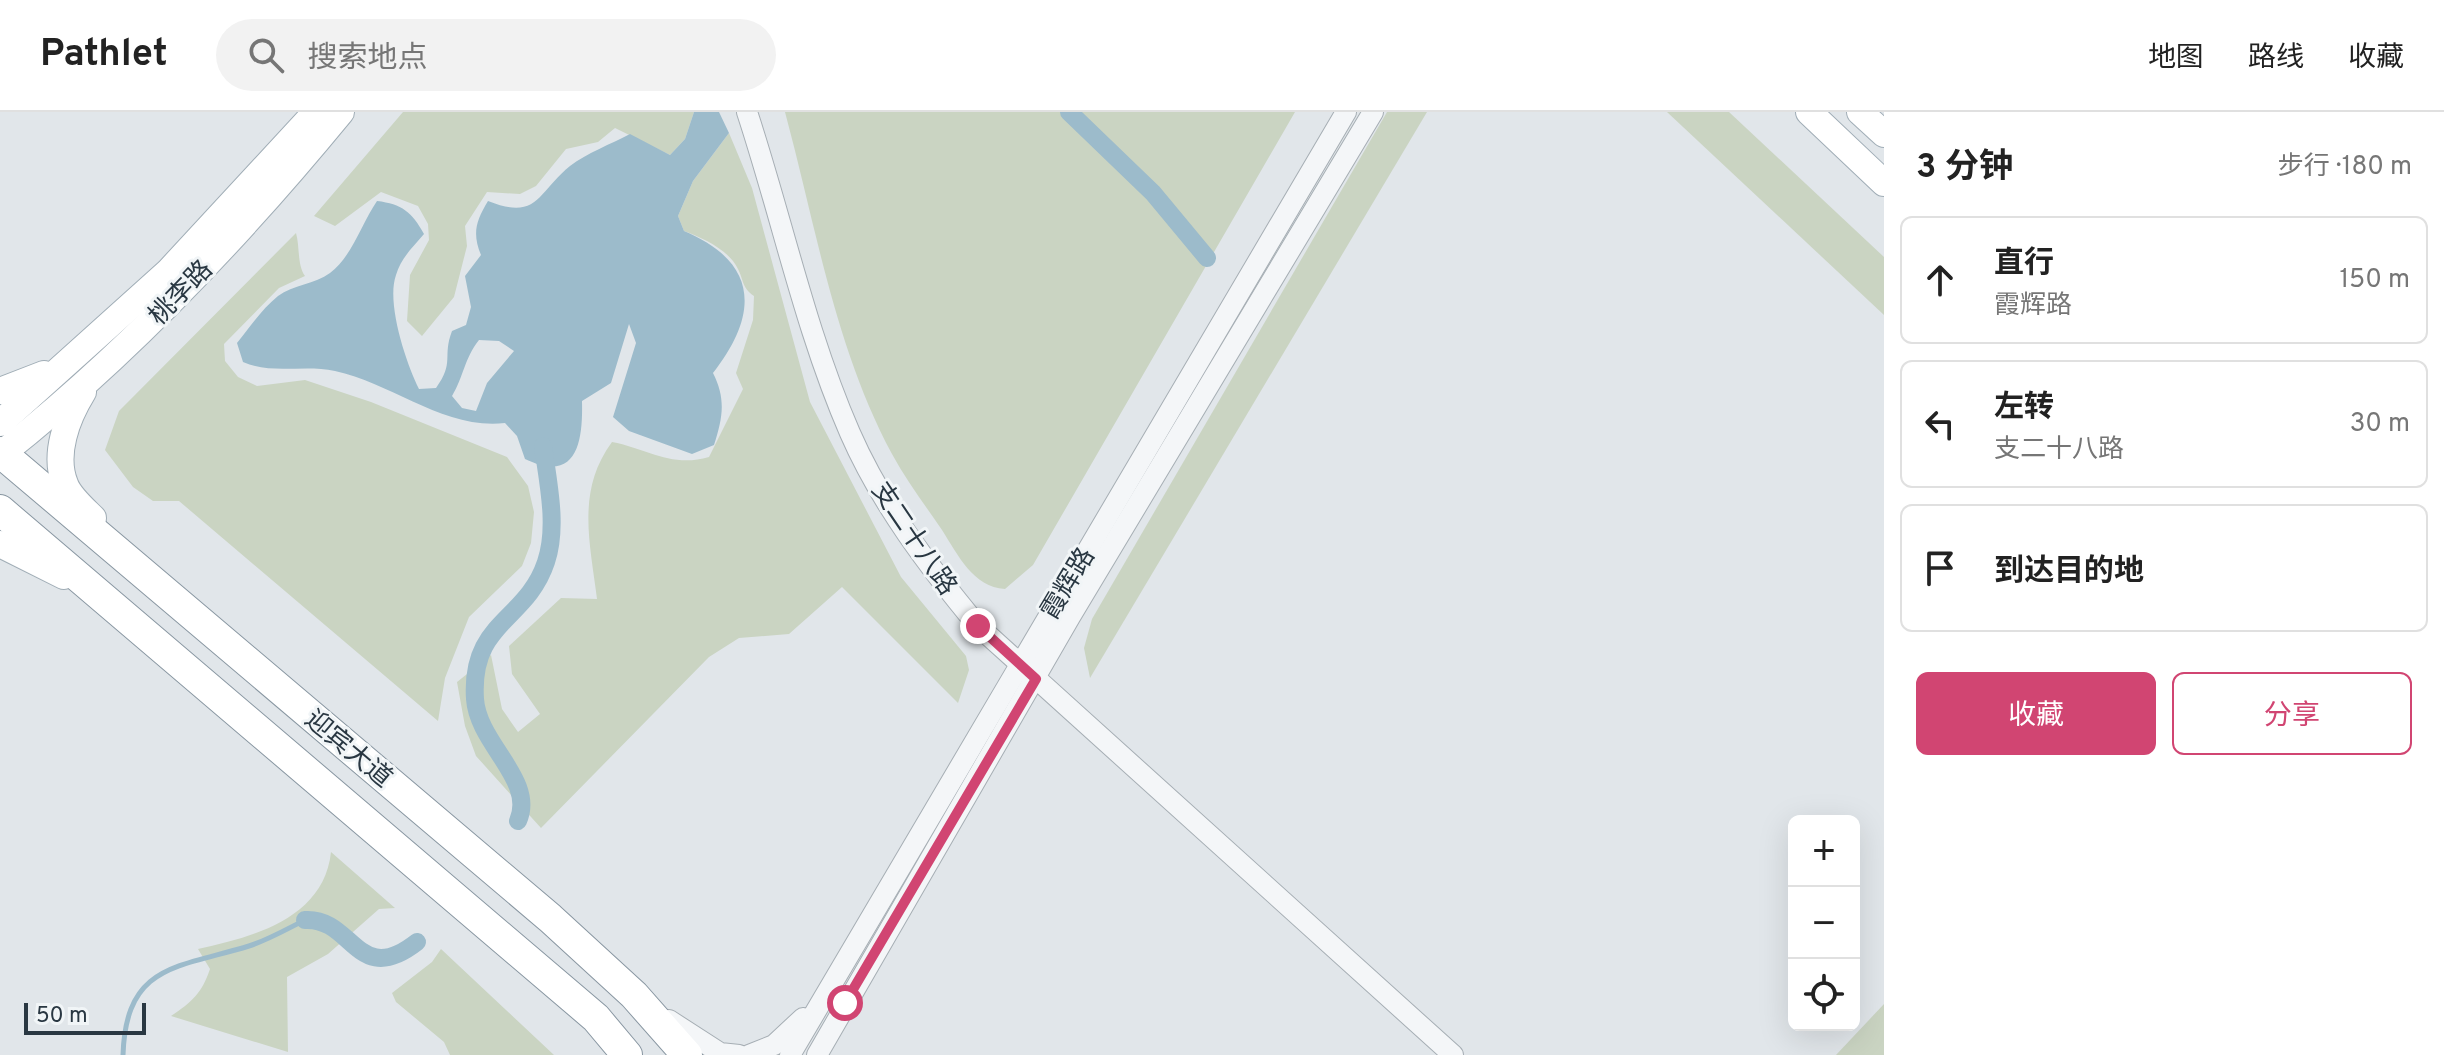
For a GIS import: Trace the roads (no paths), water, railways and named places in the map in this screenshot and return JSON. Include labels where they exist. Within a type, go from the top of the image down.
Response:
[{"type":"highway","name":"迎宾大道","points":[[1,453],[550,918],[634,995],[687,1055]]},
{"type":"highway","name":"迎宾大道","points":[[0,510],[596,1018],[627,1055]]},
{"type":"main road","name":"桃李路","points":[[1,453],[316,112]]},
{"type":"main road","name":"桃李路","points":[[0,423],[151,322],[257,212],[341,112]]},
{"type":"main road","points":[[1809,112],[1884,183]]},
{"type":"main road","points":[[1860,112],[1884,134]]},
{"type":"main road","points":[[0,391],[86,364]]},
{"type":"main road","points":[[86,364],[64,432],[61,457],[65,485],[141,572]]},
{"type":"main road","points":[[0,544],[39,561],[111,604]]},
{"type":"street","name":"支二十八路","points":[[747,112],[817,345],[851,435],[925,562],[978,626],[1453,1055]]},
{"type":"street","name":"霞辉路","points":[[790,1055],[1346,112]]},
{"type":"street","name":"霞辉路","points":[[817,1055],[1373,112]]},
{"type":"street","points":[[749,1055],[774,1045],[827,991]]},
{"type":"street","points":[[634,995],[720,1053],[739,1055]]},
{"type":"street","points":[[825,1055],[845,1003]]},
{"type":"street","points":[[596,1018],[620,1055]]},
{"type":"water","points":[[694,112],[719,112],[729,133],[693,181],[678,216],[684,231],[726,258],[738,274],[744,291],[744,310],[739,330],[713,373],[722,408],[714,445],[692,454],[629,431],[613,417],[636,343],[629,324],[611,383],[582,401],[578,444],[566,462],[556,466],[525,459],[517,436],[505,423],[461,420],[335,371],[265,368],[243,362],[237,343],[256,319],[278,296],[324,277],[337,267],[377,201],[405,210],[424,234],[398,269],[394,287],[395,317],[403,349],[419,389],[436,388],[447,365],[452,331],[466,325],[471,307],[465,276],[481,255],[477,227],[488,201],[517,208],[527,206],[577,161],[630,134],[670,155],[685,139]],"holes":[[[479,340],[499,341],[514,351],[487,383],[476,411],[462,408],[452,396],[470,354]]]},
{"type":"waterway","points":[[1069,112],[1153,193],[1207,258]]},
{"type":"waterway","points":[[518,821],[521,806],[519,791],[478,715],[476,673],[481,653],[490,637],[526,598],[546,562],[552,519],[543,446]]},
{"type":"waterway","points":[[123,1055],[126,1025],[134,1003],[145,986],[178,966],[256,944],[305,920]]},
{"type":"waterway","points":[[305,920],[321,922],[356,948],[381,958],[397,954],[417,942]]}]
